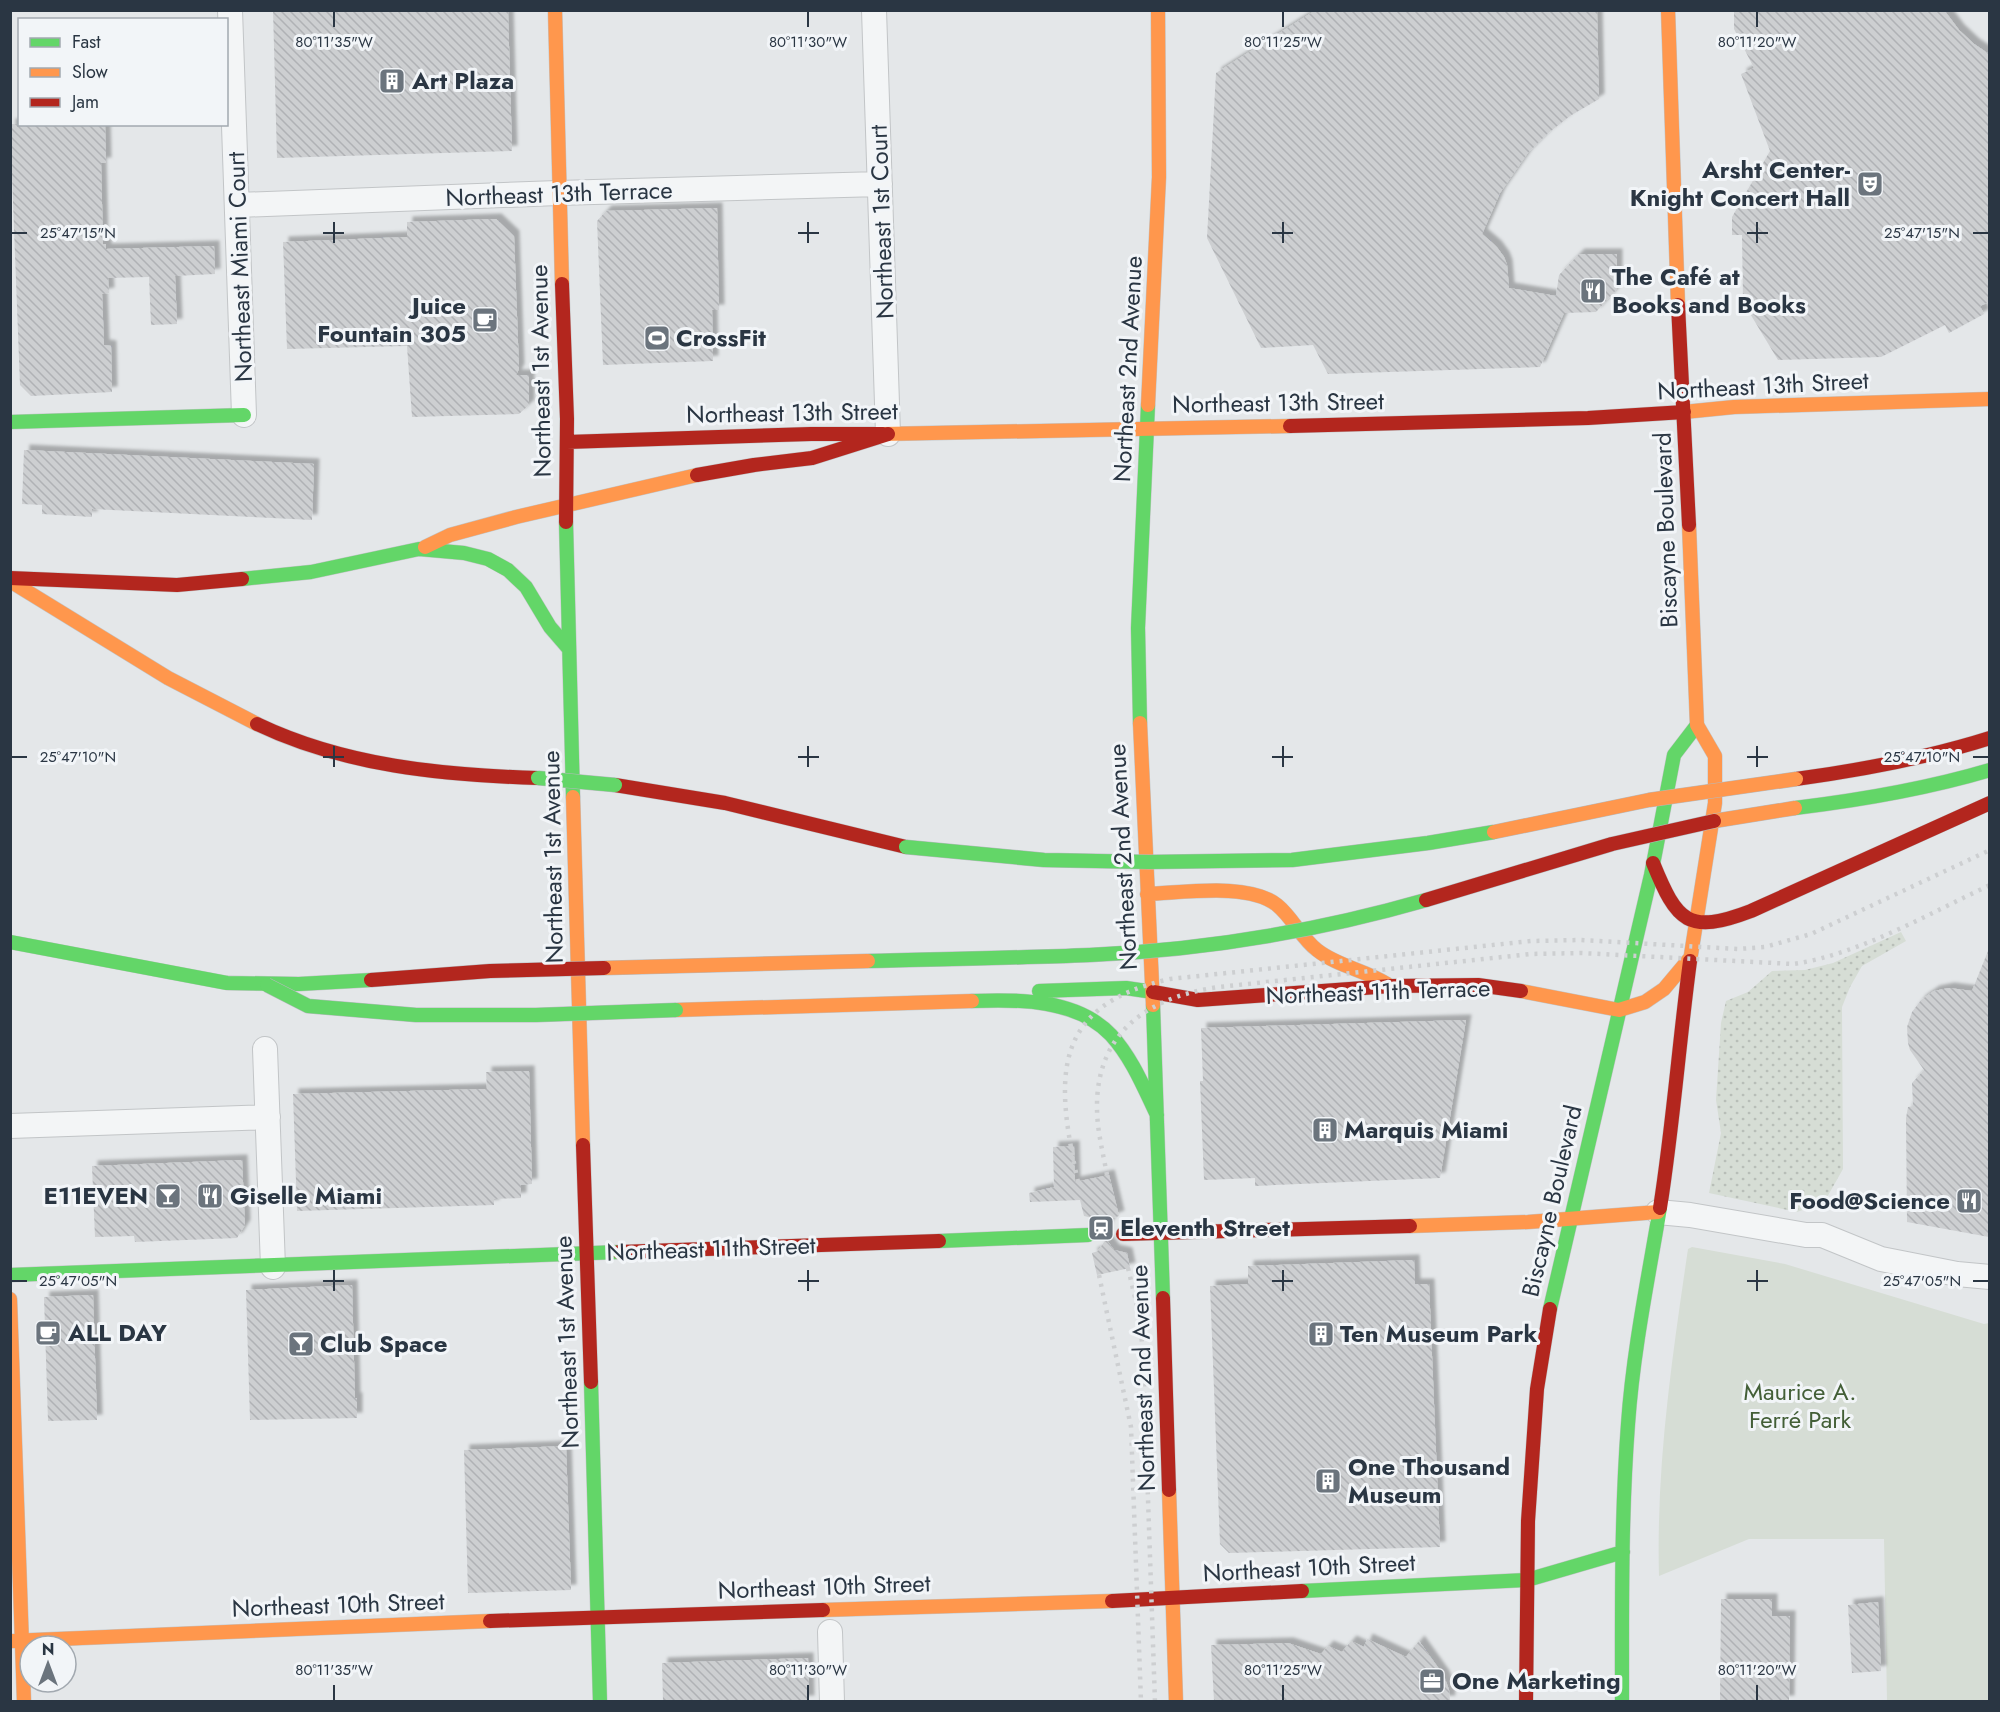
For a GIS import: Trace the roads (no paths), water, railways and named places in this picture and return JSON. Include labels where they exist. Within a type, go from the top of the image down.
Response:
[{"type":"main road","name":"Northeast 1st Avenue","points":[[555,10],[558,193],[567,442],[569,650],[600,1701]]},
{"type":"main road","name":"Northeast 2nd Avenue","points":[[1158,10],[1159,177],[1138,621],[1141,766],[1157,1115],[1176,1701]]},
{"type":"main road","name":"Biscayne Boulevard","points":[[1622,1701],[1623,1513],[1628,1422],[1640,1329],[1667,1164],[1690,958],[1715,803],[1715,756],[1697,725],[1677,292],[1668,10]]},
{"type":"main road","name":"Northeast 13th Street","points":[[567,442],[730,435],[888,434],[1588,418],[1734,407],[1989,399]]},
{"type":"main road","points":[[10,423],[244,415]]},
{"type":"main road","points":[[10,580],[177,585],[310,572],[419,549],[450,535],[684,478],[754,465],[812,458],[888,434]]},
{"type":"main road","points":[[419,549],[464,553],[488,559],[508,570],[526,587],[550,627],[569,650]]},
{"type":"main road","points":[[10,580],[160,675],[267,729],[349,756],[442,772],[615,784],[686,794],[906,847],[1044,860],[1238,862],[1292,860],[1428,843],[1528,826],[1650,800],[1900,763],[1948,752],[1989,738]]},
{"type":"main road","name":"Biscayne Boulevard","points":[[1526,1701],[1528,1521],[1537,1389],[1548,1318],[1653,863],[1674,755],[1697,725]]},
{"type":"main road","points":[[10,942],[190,977],[227,983],[267,985],[343,982],[490,970],[1091,955],[1165,950],[1253,938],[1353,918],[1426,900],[1552,861],[1719,818],[1920,789],[1989,770]]},
{"type":"main road","points":[[1653,863],[1671,902],[1687,918],[1696,923],[1714,923],[1751,911],[1989,803]]},
{"type":"main road","points":[[1147,894],[1239,893],[1262,896],[1276,904],[1317,950],[1341,964],[1374,975],[1391,986]]},
{"type":"main road","points":[[1619,1010],[1645,1002],[1664,989],[1690,958]]},
{"type":"main road","points":[[267,985],[309,1006],[463,1016],[990,1000],[1048,1004],[1064,1007],[1095,1022],[1111,1035],[1125,1053],[1157,1115]]},
{"type":"main road","name":"Northeast 11th Terrace","points":[[990,1000],[1029,991],[1126,988],[1198,1000],[1391,986],[1455,985],[1496,987],[1540,993],[1619,1010]]},
{"type":"main road","points":[[1123,1234],[1376,1228],[1572,1220],[1658,1212]]},
{"type":"main road","name":"Northeast 11th Street","points":[[10,1275],[1088,1235]]},
{"type":"main road","points":[[10,1299],[16,1641],[24,1701]]},
{"type":"main road","name":"Northeast 10th Street","points":[[16,1641],[597,1617],[1173,1597],[1527,1580],[1623,1552]]},
{"type":"street","name":"Northeast Miami Court","points":[[230,10],[244,415]]},
{"type":"street","name":"Northeast 1st Court","points":[[874,10],[888,434]]},
{"type":"street","name":"Northeast 13th Terrace","points":[[238,205],[880,184]]},
{"type":"street","points":[[266,1049],[273,1267]]},
{"type":"street","points":[[10,1126],[268,1117]]},
{"type":"street","points":[[1658,1212],[1690,1215],[1806,1235],[1822,1235],[1881,1259],[1957,1274],[1989,1277]]},
{"type":"street","points":[[830,1632],[832,1701]]},
{"type":"railway","points":[[1078,1182],[1066,1111],[1065,1081],[1070,1053],[1081,1028],[1101,1008],[1130,991],[1170,979],[1531,941],[1581,940],[1738,949],[1765,947],[1811,934],[1990,850]]},
{"type":"railway","points":[[1107,1175],[1098,1125],[1097,1095],[1102,1069],[1112,1047],[1126,1028],[1144,1013],[1166,1001],[1219,987],[1531,954],[1581,953],[1793,964],[1843,952],[1893,932],[1990,885]]},
{"type":"railway","points":[[1128,1268],[1139,1314],[1143,1353],[1155,1702]]},
{"type":"railway","points":[[1099,1275],[1131,1427],[1141,1702]]},
{"type":"place","name":"Art Plaza","points":[[392,81]]},
{"type":"place","name":"Arsht Center- Knight Concert Hall","points":[[1870,184]]},
{"type":"place","name":"The Café at Books and Books","points":[[1593,291]]},
{"type":"place","name":"Juice Fountain 305","points":[[485,320]]},
{"type":"place","name":"CrossFit","points":[[657,338]]},
{"type":"place","name":"Marquis Miami","points":[[1325,1130]]},
{"type":"place","name":"E11EVEN","points":[[168,1196]]},
{"type":"place","name":"Giselle Miami","points":[[210,1196]]},
{"type":"place","name":"Food@Science","points":[[1969,1201]]},
{"type":"place","name":"Eleventh Street","points":[[1101,1228]]},
{"type":"place","name":"ALL DAY","points":[[48,1333]]},
{"type":"place","name":"Ten Museum Park","points":[[1321,1334]]},
{"type":"place","name":"Club Space","points":[[301,1344]]},
{"type":"place","name":"One Thousand Museum","points":[[1328,1481]]},
{"type":"place","name":"One Marketing","points":[[1432,1681]]},
{"type":"park label","name":"Maurice A. Ferré Park","points":[[1800,1406]]}]
